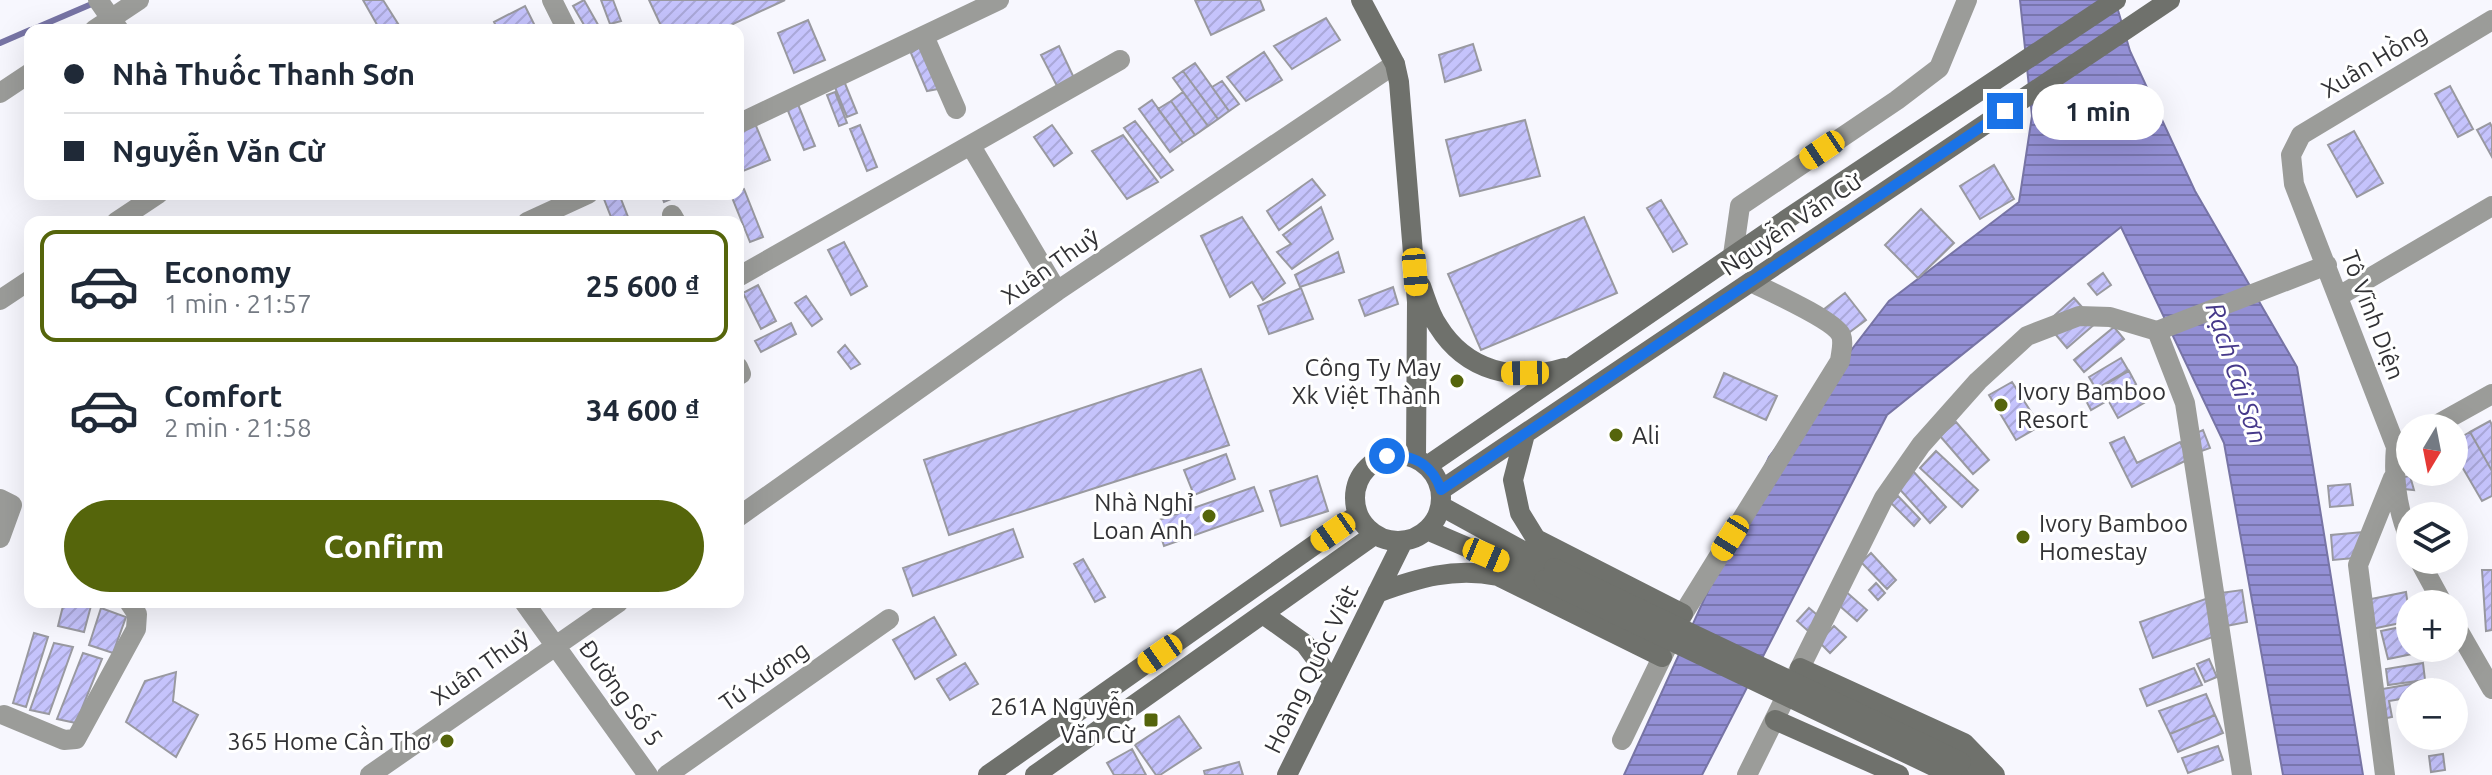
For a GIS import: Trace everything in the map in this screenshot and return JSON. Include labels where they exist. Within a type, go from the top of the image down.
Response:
[{"type":"main road","points":[[1361,0],[1395,64],[1399,82],[1417,302],[1422,462]]},
{"type":"main road","name":"Nguyễn Văn Cừ","points":[[1422,462],[1575,364],[2116,0]]},
{"type":"main road","name":"Nguyễn Văn Cừ","points":[[1441,498],[1525,434],[2170,0]]},
{"type":"main road","points":[[1415,272],[1437,326],[1464,356],[1501,374],[1549,372],[1575,364]]},
{"type":"main road","points":[[1525,434],[1513,480],[1520,513],[1536,539],[1683,614]]},
{"type":"main road","points":[[1402,455],[1422,462],[1437,479],[1441,498],[1437,520],[1427,530],[1402,543],[1374,535],[1357,515],[1354,499],[1356,484],[1363,471],[1387,456],[1402,455]]},
{"type":"main road","points":[[1441,498],[1549,574],[1952,775]]},
{"type":"main road","points":[[988,775],[1357,515]]},
{"type":"main road","points":[[1427,530],[1549,574],[1961,762],[1974,775]]},
{"type":"main road","points":[[1035,775],[1374,535]]},
{"type":"main road","name":"Hoàng Quốc Việt","points":[[1287,775],[1402,543]]},
{"type":"main road","points":[[1377,593],[1441,573],[1481,572],[1498,576],[1662,657]]},
{"type":"main road","points":[[1263,614],[1305,644],[1333,682]]},
{"type":"main road","points":[[1800,668],[1964,743],[1995,775]]},
{"type":"main road","points":[[1775,720],[1899,775]]},
{"type":"street","points":[[98,0],[107,24]]},
{"type":"street","points":[[110,24],[139,0]]},
{"type":"street","points":[[552,0],[564,24]]},
{"type":"street","points":[[744,121],[999,0]]},
{"type":"street","points":[[1733,255],[1740,206],[1939,68],[1967,0]]},
{"type":"street","name":"Xuân Hồng","points":[[2291,155],[2301,135],[2492,20]]},
{"type":"street","points":[[924,36],[956,109]]},
{"type":"street","points":[[744,274],[1120,60]]},
{"type":"street","name":"Xuân Thuỷ","points":[[744,513],[1057,291],[1395,64]]},
{"type":"street","points":[[0,93],[24,77]]},
{"type":"street","points":[[971,146],[1057,291]]},
{"type":"street","name":"Tô Vĩnh Diện","points":[[2291,155],[2294,184],[2396,428]]},
{"type":"street","points":[[125,216],[149,200]]},
{"type":"street","points":[[540,216],[575,200]]},
{"type":"street","points":[[2339,296],[2492,206]]},
{"type":"street","points":[[1747,775],[1884,498],[1921,445],[1978,381],[2027,336],[2079,316],[2110,317],[2157,331],[2327,265]]},
{"type":"street","points":[[1622,740],[1683,614],[1840,361],[1843,345],[1840,333],[1822,319],[1751,282]]},
{"type":"street","points":[[0,300],[24,284]]},
{"type":"street","points":[[2157,331],[2185,403],[2242,775]]},
{"type":"street","points":[[2456,414],[2492,394]]},
{"type":"street","name":"Tô Vĩnh Diện","points":[[2396,468],[2393,478],[2398,502]]},
{"type":"street","points":[[2385,775],[2358,565],[2393,478]]},
{"type":"street","points":[[0,538],[14,506]]},
{"type":"street","points":[[1,718],[64,740],[76,739],[136,629],[137,614],[133,608]]},
{"type":"street","name":"Đường Số 5","points":[[528,608],[648,775]]},
{"type":"street","name":"Xuân Thuỷ","points":[[370,775],[610,608]]},
{"type":"street","name":"Tú Xương","points":[[667,775],[889,619]]},
{"type":"street","points":[[2468,647],[2492,689]]},
{"type":"water","name":"Rạch Cái Sơn","points":[[2020,0],[2115,0],[2130,51],[2195,191],[2297,367],[2363,775],[2283,775],[2224,443],[2121,227],[1887,415],[1702,775],[1624,775],[1769,457],[1889,301],[2019,202],[2032,116]]},
{"type":"building","points":[[363,0],[383,0],[398,24],[377,24]]},
{"type":"building","points":[[584,0],[598,24],[584,24],[573,6]]},
{"type":"building","points":[[601,0],[613,0],[621,21],[610,24]]},
{"type":"building","points":[[649,0],[785,0],[733,24],[660,24]]},
{"type":"building","points":[[1195,0],[1260,0],[1264,10],[1211,35]]},
{"type":"building","points":[[525,6],[534,24],[495,24]]},
{"type":"building","points":[[1326,18],[1340,40],[1292,69],[1274,46]]},
{"type":"building","points":[[808,20],[825,60],[794,73],[778,33]]},
{"type":"building","points":[[1473,44],[1481,70],[1445,82],[1439,55]]},
{"type":"building","points":[[921,46],[938,89],[927,91],[911,53]]},
{"type":"building","points":[[1059,46],[1074,78],[1057,86],[1041,55]]},
{"type":"building","points":[[1264,52],[1282,80],[1246,101],[1227,77]]},
{"type":"building","points":[[1195,63],[1229,111],[1218,119],[1183,71]]},
{"type":"building","points":[[1183,71],[1218,119],[1208,126],[1173,78]]},
{"type":"building","points":[[844,81],[857,113],[847,117],[834,85]]},
{"type":"building","points":[[1222,81],[1239,104],[1229,111],[1212,87]]},
{"type":"building","points":[[2450,86],[2473,129],[2458,137],[2435,94]]},
{"type":"building","points":[[835,92],[847,123],[839,126],[827,95]]},
{"type":"building","points":[[1183,92],[1208,126],[1195,135],[1171,101]]},
{"type":"building","points":[[1152,100],[1183,143],[1170,152],[1139,109]]},
{"type":"building","points":[[1171,101],[1195,135],[1183,143],[1158,109]]},
{"type":"building","points":[[797,102],[815,146],[804,150],[786,106]]},
{"type":"building","points":[[1525,120],[1540,176],[1460,196],[1446,140]]},
{"type":"building","points":[[754,121],[770,160],[744,171],[744,125]]},
{"type":"building","points":[[1135,121],[1173,170],[1161,178],[1124,128]]},
{"type":"building","points":[[2490,123],[2492,127],[2492,157],[2477,130]]},
{"type":"building","points":[[860,125],[877,167],[867,171],[850,129]]},
{"type":"building","points":[[1052,125],[1072,153],[1054,166],[1034,137]]},
{"type":"building","points":[[2354,131],[2383,183],[2357,197],[2328,145]]},
{"type":"building","points":[[1123,135],[1158,182],[1127,199],[1092,151]]},
{"type":"building","points":[[1994,165],[2014,199],[1980,219],[1960,186]]},
{"type":"building","points":[[1312,179],[1325,195],[1279,230],[1267,211]]},
{"type":"building","points":[[744,189],[763,237],[750,242],[744,227],[744,216],[739,216],[733,200],[744,200]]},
{"type":"building","points":[[604,200],[621,200],[628,216],[611,216]]},
{"type":"building","points":[[1661,200],[1687,244],[1673,252],[1647,208]]},
{"type":"building","points":[[1321,207],[1333,239],[1292,269],[1277,252],[1291,244],[1283,235]]},
{"type":"building","points":[[1921,209],[1954,243],[1918,278],[1885,245]]},
{"type":"building","points":[[1242,217],[1285,283],[1263,300],[1252,282],[1230,297],[1201,236]]},
{"type":"building","points":[[1584,217],[1617,293],[1481,350],[1448,274]]},
{"type":"building","points":[[844,242],[867,286],[851,295],[828,250]]},
{"type":"building","points":[[1338,252],[1344,272],[1300,287],[1295,275]]},
{"type":"building","points":[[2103,273],[2111,285],[2097,295],[2088,284]]},
{"type":"building","points":[[758,285],[776,321],[761,329],[744,292]]},
{"type":"building","points":[[1393,287],[1398,304],[1365,316],[1359,300]]},
{"type":"building","points":[[1301,288],[1313,319],[1269,334],[1258,306]]},
{"type":"building","points":[[1845,293],[1866,320],[1843,337],[1823,310]]},
{"type":"building","points":[[806,296],[822,319],[812,326],[795,303]]},
{"type":"building","points":[[2074,298],[2096,323],[2067,348],[2046,323]]},
{"type":"building","points":[[791,323],[796,334],[761,352],[755,341]]},
{"type":"building","points":[[2114,327],[2124,339],[2084,372],[2074,360]]},
{"type":"building","points":[[845,345],[860,364],[851,369],[838,352]]},
{"type":"building","points":[[2121,358],[2128,370],[2096,389],[2089,377]]},
{"type":"building","points":[[1201,369],[1229,445],[949,535],[924,460]]},
{"type":"building","points":[[2129,371],[2136,384],[2091,410],[2084,397]]},
{"type":"building","points":[[1724,373],[1777,396],[1766,420],[1714,397]]},
{"type":"building","points":[[2012,382],[2040,426],[2016,440],[1989,395]]},
{"type":"building","points":[[2133,386],[2144,403],[2118,418],[2108,400]]},
{"type":"building","points":[[2490,421],[2492,425],[2492,471],[2470,432]]},
{"type":"building","points":[[1956,422],[1989,460],[1973,474],[1940,436]]},
{"type":"building","points":[[2203,430],[2210,448],[2196,453],[2189,436]]},
{"type":"building","points":[[2468,433],[2492,471],[2492,496],[2482,501],[2468,477]]},
{"type":"building","points":[[2124,437],[2137,463],[2180,442],[2189,459],[2132,487],[2110,443]]},
{"type":"building","points":[[1936,451],[1978,490],[1962,507],[1920,468]]},
{"type":"building","points":[[1226,454],[1235,479],[1194,495],[1184,470]]},
{"type":"building","points":[[1912,470],[1946,507],[1930,523],[1896,485]]},
{"type":"building","points":[[1317,476],[1328,511],[1281,526],[1270,491]]},
{"type":"building","points":[[2350,484],[2353,505],[2330,507],[2328,486]]},
{"type":"building","name":"Nhà Nghỉ Loan Anh","points":[[1254,487],[1263,511],[1164,546],[1156,521]]},
{"type":"building","points":[[1898,496],[1920,519],[1914,526],[1891,503]]},
{"type":"building","points":[[1013,529],[1023,557],[913,596],[903,568]]},
{"type":"building","points":[[2363,532],[2365,557],[2333,560],[2331,535]]},
{"type":"building","points":[[1871,553],[1896,580],[1887,589],[1861,562]]},
{"type":"building","points":[[1083,559],[1105,597],[1095,602],[1074,564]]},
{"type":"building","points":[[2482,570],[2492,570],[2492,630],[2486,631]]},
{"type":"building","points":[[1876,583],[1885,593],[1878,600],[1869,590]]},
{"type":"building","points":[[1844,590],[1867,610],[1857,621],[1834,601]]},
{"type":"building","points":[[2242,590],[2247,622],[2226,626],[2220,593]]},
{"type":"building","points":[[2396,594],[2396,624],[2367,630],[2361,601]]},
{"type":"building","points":[[2214,596],[2227,632],[2153,658],[2140,622]]},
{"type":"building","points":[[62,608],[90,608],[84,632],[58,626]]},
{"type":"building","points":[[101,608],[126,617],[113,653],[89,645]]},
{"type":"building","points":[[1809,608],[1828,624],[1816,638],[1797,621]]},
{"type":"building","points":[[934,617],[956,655],[915,679],[893,640]]},
{"type":"building","points":[[1834,626],[1846,637],[1830,653],[1819,642]]},
{"type":"building","points":[[2396,628],[2396,657],[2388,659],[2381,631]]},
{"type":"building","points":[[34,633],[48,637],[26,707],[13,703]]},
{"type":"building","points":[[54,643],[73,647],[49,714],[30,710]]},
{"type":"building","points":[[83,653],[102,659],[76,723],[57,719]]},
{"type":"building","points":[[2209,659],[2217,677],[2205,682],[2197,664]]},
{"type":"building","points":[[965,663],[978,684],[950,700],[937,679]]},
{"type":"building","points":[[2423,663],[2425,678],[2396,678],[2396,684],[2388,685],[2386,669]]},
{"type":"building","points":[[2194,668],[2202,685],[2147,706],[2140,689]]},
{"type":"building","points":[[176,672],[173,701],[198,715],[176,757],[126,722],[145,681]]},
{"type":"building","points":[[2396,687],[2396,700],[2389,701],[2392,717],[2377,720],[2371,691]]},
{"type":"building","points":[[2206,694],[2215,715],[2170,734],[2159,711]]},
{"type":"building","points":[[2215,715],[2223,733],[2178,752],[2170,734]]},
{"type":"building","points":[[1179,716],[1201,748],[1156,775],[1135,745]]},
{"type":"building","points":[[2218,746],[2223,760],[2188,773],[2182,758]]},
{"type":"building","points":[[1132,749],[1146,775],[1114,775],[1107,763]]},
{"type":"building","points":[[2443,754],[2445,770],[2431,772],[2429,756]]},
{"type":"building","points":[[1239,762],[1243,775],[1205,775],[1204,771]]},
{"type":"waterway","points":[[45,24],[94,3]]},
{"type":"waterway","points":[[0,43],[24,33]]},
{"type":"place","name":"Công Ty May Xk Việt Thành","points":[[1457,381]]},
{"type":"place","name":"Ivory Bamboo Resort","points":[[2001,405]]},
{"type":"place","name":"Ali","points":[[1616,435]]},
{"type":"place","name":"Nhà Nghỉ Loan Anh","points":[[1209,516]]},
{"type":"place","name":"Ivory Bamboo Homestay","points":[[2023,537]]},
{"type":"place","name":"261A Nguyễn Văn Cừ","points":[[1151,720]]},
{"type":"place","name":"365 Home Cần Thơ","points":[[447,741]]},
{"type":"route","points":[[1387,456],[1416,458],[1427,466],[1441,490],[2005,111]]}]
